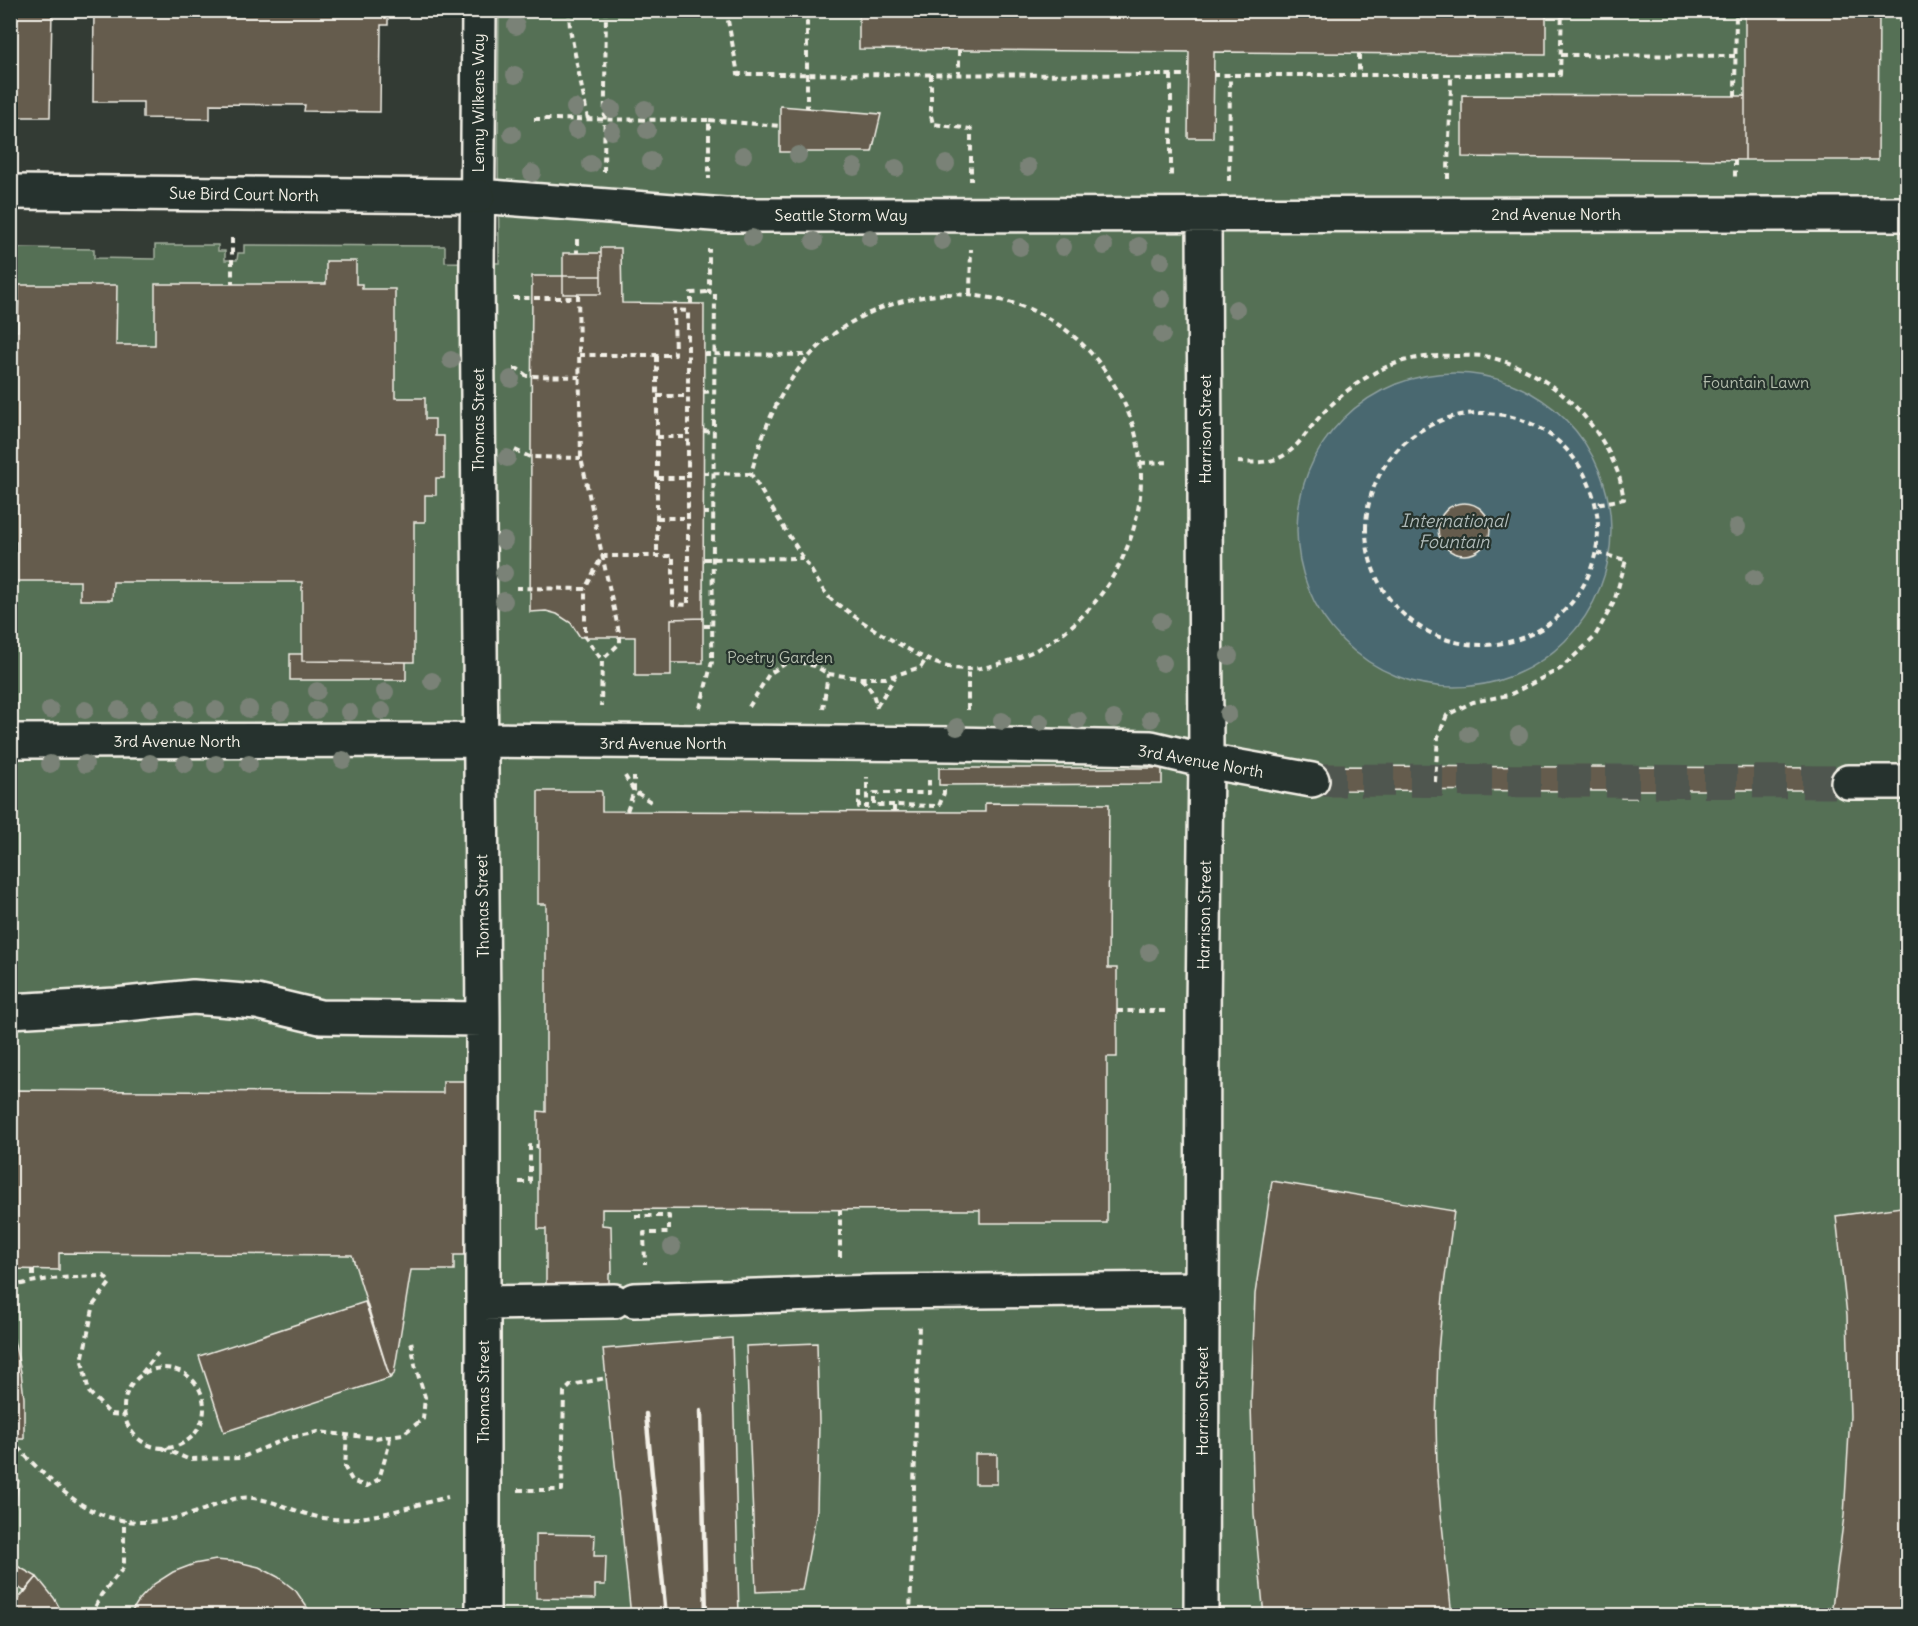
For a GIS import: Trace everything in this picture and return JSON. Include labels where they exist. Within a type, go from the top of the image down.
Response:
[{"type":"street","name":"Lenny Wilkens Way","points":[[478,10],[478,196]]},
{"type":"street","name":"Sue Bird Court North","points":[[10,192],[478,196]]},
{"type":"street","name":"Seattle Storm Way","points":[[478,196],[725,215],[1216,215]]},
{"type":"street","name":"Thomas Street","points":[[478,196],[483,1019],[483,1616]]},
{"type":"street","name":"2nd Avenue North","points":[[1216,215],[1908,214]]},
{"type":"street","name":"Harrison Street","points":[[1202,1616],[1205,462],[1216,215]]},
{"type":"street","name":"3rd Avenue North","points":[[10,741],[480,740],[1150,748],[1206,761],[1312,780]]},
{"type":"street","points":[[1848,782],[1908,782]]},
{"type":"street","points":[[10,1011],[193,998],[258,1002],[320,1017],[483,1019]]},
{"type":"street","points":[[483,1303],[920,1291],[1202,1289]]},
{"type":"path","points":[[569,10],[570,28],[588,119]]},
{"type":"path","points":[[604,151],[606,10]]},
{"type":"path","points":[[726,10],[738,74],[1189,75]]},
{"type":"path","points":[[807,10],[807,108]]},
{"type":"path","points":[[1214,75],[1560,75],[1562,10]]},
{"type":"path","points":[[1735,96],[1736,10]]},
{"type":"path","points":[[959,50],[959,74]]},
{"type":"path","points":[[1359,54],[1359,75]]},
{"type":"path","points":[[1561,55],[1736,56]]},
{"type":"path","points":[[932,74],[933,124],[971,129],[971,150]]},
{"type":"path","points":[[1171,75],[1171,215]]},
{"type":"path","points":[[1216,215],[1230,75]]},
{"type":"path","points":[[1447,144],[1451,108],[1451,75]]},
{"type":"path","points":[[534,119],[709,120],[780,126]]},
{"type":"path","points":[[709,120],[709,164]]},
{"type":"path","points":[[232,238],[232,284]]},
{"type":"path","points":[[709,271],[709,292]]},
{"type":"path","points":[[970,294],[971,277]]},
{"type":"path","points":[[691,304],[691,293],[716,293],[712,662],[697,718],[696,743]]},
{"type":"path","points":[[970,294],[999,298],[1047,316],[1068,331],[1088,350],[1120,394],[1133,426],[1140,462],[1138,508],[1132,534],[1122,561],[1107,586],[1088,610],[1068,629],[1043,647],[991,665],[968,669],[948,667],[926,659],[873,629],[829,598],[751,474],[768,419],[782,393],[809,355],[834,334],[875,309],[902,300],[923,296],[970,294]]},
{"type":"path","points":[[517,298],[578,296],[581,458],[620,637],[620,643],[602,660]]},
{"type":"path","points":[[579,355],[675,355],[674,310],[688,311],[688,605],[673,604],[673,556],[602,556]]},
{"type":"path","points":[[704,354],[809,355]]},
{"type":"path","points":[[657,356],[657,556]]},
{"type":"path","points":[[1205,462],[1276,460],[1293,450],[1318,419],[1341,397],[1359,382],[1381,369],[1413,357],[1481,356],[1509,363],[1534,374],[1554,387],[1578,408],[1604,444],[1618,473],[1624,499],[1596,504]]},
{"type":"path","points":[[527,376],[580,376]]},
{"type":"path","points":[[703,392],[716,391]]},
{"type":"path","points":[[657,396],[688,396]]},
{"type":"path","points":[[1480,413],[1505,415],[1532,424],[1559,442],[1579,466],[1594,493],[1599,522],[1597,553],[1584,588],[1565,612],[1538,631],[1514,641],[1486,645],[1460,643],[1439,636],[1396,610],[1384,591],[1369,551],[1366,531],[1367,510],[1373,490],[1393,450],[1410,435],[1431,422],[1455,415],[1480,413]]},
{"type":"path","points":[[703,431],[715,432]]},
{"type":"path","points":[[657,438],[688,437]]},
{"type":"path","points":[[527,457],[581,458]]},
{"type":"path","points":[[703,473],[751,474]]},
{"type":"path","points":[[657,478],[688,478]]},
{"type":"path","points":[[703,513],[714,513]]},
{"type":"path","points":[[657,518],[688,518]]},
{"type":"path","points":[[1435,782],[1437,738],[1447,715],[1473,702],[1509,695],[1560,669],[1594,638],[1614,602],[1626,560],[1597,553]]},
{"type":"path","points":[[601,742],[602,660],[585,637],[585,589],[602,556]]},
{"type":"path","points":[[704,559],[803,558]]},
{"type":"path","points":[[530,589],[585,589]]},
{"type":"path","points":[[704,626],[713,626]]},
{"type":"path","points":[[748,711],[769,675],[791,660],[815,666],[828,675],[886,678],[921,667],[926,659]]},
{"type":"path","points":[[822,720],[828,675]]},
{"type":"path","points":[[877,707],[896,675]]},
{"type":"path","points":[[860,678],[874,695],[879,714]]},
{"type":"path","points":[[622,770],[634,791],[651,802]]},
{"type":"path","points":[[929,776],[929,793],[874,793],[874,805],[939,806],[944,793],[944,785]]},
{"type":"path","points":[[859,791],[859,807],[867,807],[867,785]]},
{"type":"path","points":[[894,805],[894,812]]},
{"type":"path","points":[[1117,1011],[1142,1011]]},
{"type":"path","points":[[512,1182],[530,1182],[530,1146],[538,1146]]},
{"type":"path","points":[[840,1210],[840,1293]]},
{"type":"path","points":[[631,1300],[644,1233],[669,1233],[669,1216],[635,1216]]},
{"type":"path","points":[[33,1269],[33,1280]]},
{"type":"path","points":[[10,1287],[33,1280],[104,1276],[110,1283],[94,1304],[82,1361],[89,1392],[110,1414],[124,1415]]},
{"type":"path","points":[[910,1616],[920,1291]]},
{"type":"path","points":[[158,1353],[130,1385],[125,1399],[124,1415],[129,1428],[149,1445],[188,1459],[240,1458],[288,1438],[318,1432],[375,1438],[403,1434],[423,1419],[425,1397],[415,1365],[411,1340]]},
{"type":"path","points":[[141,1374],[159,1367],[178,1370],[194,1380],[202,1397],[204,1416],[196,1433],[181,1444],[162,1448]]},
{"type":"path","points":[[10,1440],[69,1497],[104,1516],[158,1522],[193,1513],[233,1498],[252,1497],[283,1505],[303,1514],[344,1520],[483,1490],[562,1490],[564,1392],[571,1385],[606,1378]]},
{"type":"path","points":[[347,1434],[345,1468],[352,1482],[367,1486],[379,1479],[390,1436]]},
{"type":"path","points":[[91,1616],[101,1594],[124,1567],[124,1520]]},
{"type":"green space","points":[[499,11],[1907,11],[1907,1615],[11,1616],[10,255],[18,248],[94,249],[94,258],[155,259],[155,245],[218,245],[218,251],[225,251],[225,260],[237,260],[238,253],[244,253],[244,245],[445,246],[445,262],[499,263]]},
{"type":"water","name":"International Fountain","points":[[1454,373],[1485,377],[1514,385],[1541,400],[1565,419],[1584,443],[1599,470],[1607,499],[1611,530],[1607,561],[1599,590],[1584,617],[1565,641],[1541,660],[1514,675],[1485,683],[1454,687],[1423,683],[1394,675],[1367,660],[1343,641],[1324,617],[1309,590],[1301,561],[1297,530],[1301,499],[1309,470],[1324,443],[1343,419],[1367,400],[1394,385],[1423,377]]},
{"type":"building","points":[[10,10],[52,10],[50,117],[10,117]]},
{"type":"building","points":[[10,10],[52,10],[50,117],[10,117]]},
{"type":"building","points":[[94,10],[388,10],[388,25],[381,25],[380,112],[304,111],[305,105],[210,104],[210,119],[143,118],[143,102],[93,102]]},
{"type":"building","points":[[859,10],[1546,10],[1546,55],[1214,52],[1213,138],[1188,138],[1189,52],[859,49]]},
{"type":"building","points":[[1745,10],[1879,10],[1878,160],[1745,160]]},
{"type":"building","points":[[1462,95],[1745,96],[1745,160],[1462,157]]},
{"type":"building","points":[[780,106],[881,114],[872,152],[780,152]]},
{"type":"building","points":[[601,248],[621,248],[622,303],[704,304],[703,618],[671,619],[671,676],[635,676],[635,637],[580,637],[571,623],[557,614],[546,611],[530,612],[532,276],[601,276]]},
{"type":"building","points":[[563,253],[601,253],[601,294],[563,294]]},
{"type":"building","points":[[326,261],[356,261],[356,284],[362,284],[362,289],[395,289],[395,398],[425,398],[425,419],[435,419],[435,436],[444,436],[444,478],[436,478],[436,495],[425,495],[425,522],[414,522],[414,662],[302,661],[302,582],[113,582],[112,600],[80,600],[80,581],[16,581],[16,542],[10,542],[10,331],[18,331],[19,285],[117,285],[116,345],[155,345],[155,284],[326,284]]},
{"type":"building","points":[[1459,503],[1469,503],[1479,507],[1486,514],[1490,529],[1486,544],[1479,551],[1469,555],[1459,555],[1449,551],[1442,544],[1438,534],[1438,524],[1442,514],[1449,507]]},
{"type":"building","points":[[703,618],[703,663],[671,663],[671,619]]},
{"type":"building","points":[[290,654],[302,654],[302,661],[406,662],[406,680],[290,680]]},
{"type":"building","points":[[1312,766],[1848,768],[1848,790],[1636,790],[1636,798],[1621,798],[1621,791],[1312,790]]},
{"type":"building","points":[[939,768],[1162,768],[1162,784],[939,785]]},
{"type":"building","points":[[538,791],[601,791],[602,811],[985,812],[985,803],[1109,804],[1108,968],[1117,968],[1117,1057],[1107,1057],[1107,1223],[980,1223],[980,1210],[602,1209],[602,1225],[611,1226],[612,1273],[609,1274],[609,1290],[546,1290],[546,1229],[538,1229],[538,1111],[546,1112],[546,904],[538,904]]},
{"type":"building","points":[[443,1081],[466,1081],[465,1255],[454,1255],[454,1270],[411,1270],[394,1374],[390,1378],[352,1255],[59,1253],[59,1270],[11,1269],[12,1090],[443,1093]]},
{"type":"building","points":[[1272,1181],[1454,1211],[1438,1352],[1436,1421],[1437,1468],[1452,1616],[1264,1616],[1254,1514],[1251,1404],[1255,1294]]},
{"type":"building","points":[[1908,1206],[1908,1616],[1831,1615],[1844,1516],[1850,1416],[1847,1315],[1836,1216]]},
{"type":"building","points":[[365,1302],[390,1378],[224,1432],[199,1356]]},
{"type":"building","points":[[10,1323],[21,1372],[24,1398],[24,1439],[11,1439]]},
{"type":"building","points":[[732,1338],[739,1616],[631,1616],[603,1349]]},
{"type":"building","points":[[817,1343],[819,1423],[817,1510],[802,1590],[756,1592],[746,1346]]},
{"type":"building","points":[[975,1454],[997,1454],[997,1484],[975,1484]]},
{"type":"building","points":[[10,1479],[19,1480],[10,1536]]},
{"type":"building","points":[[536,1534],[595,1535],[594,1556],[606,1556],[605,1585],[595,1585],[595,1599],[536,1598]]},
{"type":"building","points":[[216,1560],[259,1567],[278,1577],[296,1591],[313,1616],[129,1616],[139,1600],[154,1584],[173,1572],[194,1564]]},
{"type":"building","points":[[10,1562],[37,1577],[25,1592],[10,1581]]},
{"type":"building","points":[[37,1577],[54,1598],[64,1616],[10,1616],[10,1608]]},
{"type":"tunnel","points":[[1312,780],[1848,782]]},
{"type":"railway","points":[[701,1411],[706,1616]]},
{"type":"railway","points":[[646,1414],[666,1616]]},
{"type":"park label","name":"Fountain Lawn","points":[[1756,382]]},
{"type":"park label","name":"Poetry Garden","points":[[780,657]]}]
